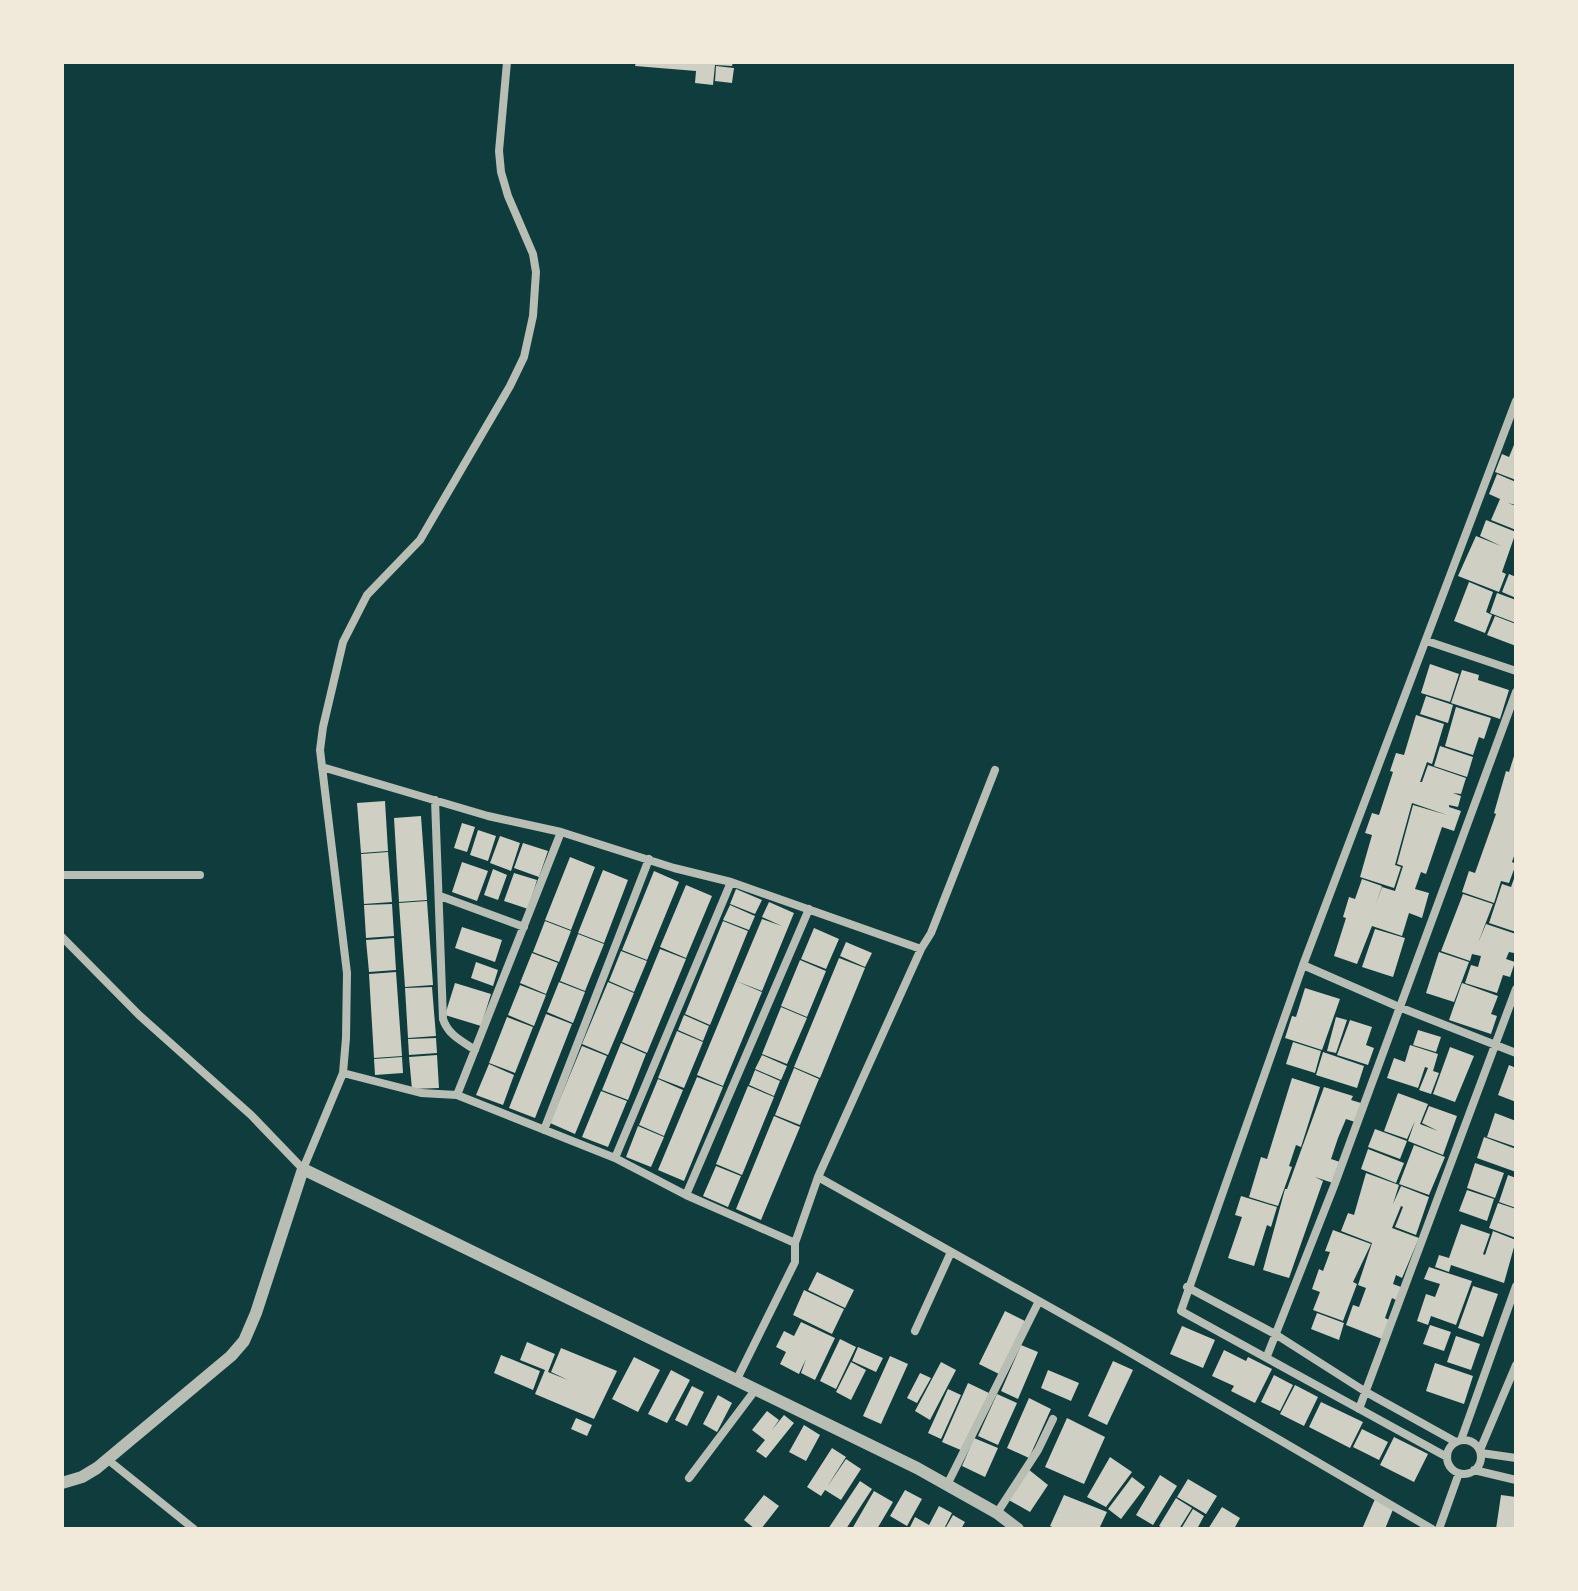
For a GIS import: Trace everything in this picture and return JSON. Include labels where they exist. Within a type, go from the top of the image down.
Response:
[{"type":"street","points":[[62,1483],[82,1477],[107,1459],[231,1356],[244,1341],[303,1169],[343,1073],[347,973],[322,767],[323,727],[343,642],[367,595],[420,540],[524,357],[533,316],[536,272],[533,254],[501,172],[499,151],[507,62]]},
{"type":"street","points":[[1447,1457],[1182,1312],[1187,1287],[1303,965],[1516,401]]},
{"type":"street","points":[[1427,641],[1516,671]]},
{"type":"street","points":[[1267,1356],[1334,1186],[1516,692]]},
{"type":"street","points":[[322,767],[731,882],[921,949]]},
{"type":"street","points":[[737,1379],[795,1262],[795,1243],[818,1177],[931,933],[995,770]]},
{"type":"street","points":[[435,800],[443,1019],[454,1036],[475,1050]]},
{"type":"street","points":[[457,1095],[561,832]]},
{"type":"street","points":[[544,1130],[649,859]]},
{"type":"street","points":[[62,875],[200,875]]},
{"type":"street","points":[[615,1158],[731,882]]},
{"type":"street","points":[[440,896],[524,927]]},
{"type":"street","points":[[686,1195],[809,909]]},
{"type":"street","points":[[62,937],[139,1015],[251,1115],[303,1169],[737,1379],[947,1485],[997,1513],[1018,1529]]},
{"type":"street","points":[[1303,965],[1516,1053]]},
{"type":"street","points":[[1359,1409],[1516,989]]},
{"type":"street","points":[[343,1073],[421,1093],[457,1095],[615,1158],[686,1195],[795,1243]]},
{"type":"street","points":[[818,1177],[1432,1529]]},
{"type":"street","points":[[915,1331],[951,1252]]},
{"type":"street","points":[[1516,1286],[1458,1441],[1448,1451],[1447,1457],[1451,1467],[1459,1473],[1474,1470],[1516,1480]]},
{"type":"street","points":[[1187,1287],[1275,1334],[1366,1392],[1458,1441],[1472,1442],[1480,1451],[1516,1458]]},
{"type":"street","points":[[947,1485],[1039,1301]]},
{"type":"street","points":[[1474,1470],[1481,1460],[1480,1451],[1516,1365]]},
{"type":"street","points":[[1321,1388],[1330,1370]]},
{"type":"street","points":[[689,1478],[756,1389]]},
{"type":"street","points":[[997,1513],[1038,1450],[1053,1419]]},
{"type":"street","points":[[107,1459],[194,1529]]},
{"type":"street","points":[[1439,1529],[1459,1473]]},
{"type":"building","points":[[636,62],[733,62],[732,66],[715,65],[713,85],[695,83],[696,71],[635,66]]},
{"type":"building","points":[[716,66],[734,68],[732,83],[715,81]]},
{"type":"building","points":[[1516,440],[1516,480],[1495,472],[1502,454],[1509,457]]},
{"type":"building","points":[[1497,474],[1516,482],[1516,505],[1508,503],[1516,506],[1516,530],[1491,520],[1500,499],[1489,494]]},
{"type":"building","points":[[1486,520],[1516,532],[1502,572],[1506,574],[1499,592],[1458,576],[1476,536],[1501,546],[1480,536]]},
{"type":"building","points":[[1509,574],[1516,577],[1516,598],[1502,592]]},
{"type":"building","points":[[1469,582],[1493,592],[1486,612],[1492,615],[1485,633],[1454,621]]},
{"type":"building","points":[[1497,593],[1516,600],[1516,623],[1490,613]]},
{"type":"building","points":[[1495,616],[1516,624],[1516,646],[1487,635]]},
{"type":"building","points":[[1430,664],[1459,674],[1450,702],[1421,693]]},
{"type":"building","points":[[1462,670],[1479,675],[1478,680],[1509,690],[1500,719],[1451,703]]},
{"type":"building","points":[[1426,696],[1453,705],[1448,723],[1420,714]]},
{"type":"building","points":[[1456,707],[1491,718],[1484,739],[1479,737],[1473,755],[1445,746]]},
{"type":"building","points":[[1416,715],[1444,724],[1432,764],[1427,762],[1420,782],[1428,765],[1466,778],[1461,794],[1453,793],[1461,796],[1458,807],[1449,805],[1461,811],[1454,831],[1442,827],[1426,874],[1421,872],[1415,889],[1429,893],[1422,918],[1409,913],[1402,936],[1372,926],[1357,964],[1334,956],[1349,897],[1355,899],[1362,879],[1382,886],[1376,904],[1382,887],[1395,891],[1403,866],[1397,864],[1413,805],[1447,815],[1412,803],[1395,865],[1401,867],[1394,888],[1360,877],[1372,835],[1365,833],[1372,813],[1379,815],[1396,753],[1404,755]]},
{"type":"building","points":[[1440,746],[1473,757],[1467,777],[1434,766]]},
{"type":"building","points":[[1515,753],[1516,850],[1512,862],[1516,864],[1509,883],[1501,881],[1494,903],[1462,892],[1469,871],[1475,873],[1496,814],[1506,771],[1509,772]]},
{"type":"building","points":[[385,801],[388,851],[361,853],[357,803]]},
{"type":"building","points":[[421,816],[427,900],[399,902],[394,818]]},
{"type":"building","points":[[462,823],[475,827],[467,852],[454,848]]},
{"type":"building","points":[[478,830],[496,836],[488,861],[470,855]]},
{"type":"building","points":[[500,836],[520,843],[511,871],[490,863]]},
{"type":"building","points":[[523,843],[548,851],[539,877],[514,868]]},
{"type":"building","points":[[388,852],[392,902],[364,904],[361,854]]},
{"type":"building","points":[[570,857],[595,867],[571,930],[545,920]]},
{"type":"building","points":[[462,862],[488,871],[477,901],[452,892]]},
{"type":"building","points":[[493,869],[507,875],[498,900],[484,895]]},
{"type":"building","points":[[603,870],[628,880],[604,943],[578,933]]},
{"type":"building","points":[[654,871],[679,882],[647,960],[622,950]]},
{"type":"building","points":[[514,873],[537,880],[528,909],[504,901]]},
{"type":"building","points":[[1516,873],[1516,932],[1489,923],[1502,884],[1511,887]]},
{"type":"building","points":[[686,885],[712,896],[686,958],[660,947]]},
{"type":"building","points":[[736,889],[762,900],[755,914],[730,904]]},
{"type":"building","points":[[1463,894],[1493,904],[1478,943],[1486,924],[1516,934],[1514,953],[1509,952],[1506,959],[1515,962],[1510,977],[1503,975],[1497,993],[1465,983],[1471,965],[1478,967],[1481,956],[1472,954],[1470,961],[1441,951]]},
{"type":"building","points":[[427,901],[433,985],[405,987],[399,903]]},
{"type":"building","points":[[769,902],[794,913],[762,991],[736,981],[762,919],[782,926],[762,917]]},
{"type":"building","points":[[392,904],[394,936],[366,938],[364,905]]},
{"type":"building","points":[[730,905],[755,916],[749,930],[723,920]]},
{"type":"building","points":[[545,921],[571,931],[559,962],[533,952]]},
{"type":"building","points":[[723,921],[748,931],[710,1025],[685,1014]]},
{"type":"building","points":[[462,927],[502,940],[495,962],[455,948]]},
{"type":"building","points":[[814,928],[839,939],[826,969],[801,959]]},
{"type":"building","points":[[1375,929],[1405,938],[1393,977],[1362,967]]},
{"type":"building","points":[[578,934],[604,944],[585,991],[560,981]]},
{"type":"building","points":[[394,938],[396,970],[369,972],[366,940]]},
{"type":"building","points":[[846,942],[872,953],[865,967],[840,956]]},
{"type":"building","points":[[660,949],[686,959],[647,1053],[622,1042]]},
{"type":"building","points":[[621,951],[647,961],[634,992],[609,981]]},
{"type":"building","points":[[1439,952],[1469,962],[1454,1002],[1426,993]]},
{"type":"building","points":[[532,953],[558,963],[546,994],[520,983]]},
{"type":"building","points":[[839,958],[865,968],[820,1078],[794,1067]]},
{"type":"building","points":[[800,960],[826,971],[807,1017],[781,1006]]},
{"type":"building","points":[[476,962],[498,970],[493,986],[471,978]]},
{"type":"building","points":[[396,972],[402,1056],[374,1058],[369,974]]},
{"type":"building","points":[[736,981],[762,992],[723,1086],[697,1075]]},
{"type":"building","points":[[559,982],[585,992],[573,1023],[547,1012]]},
{"type":"building","points":[[608,982],[634,993],[608,1055],[582,1044]]},
{"type":"building","points":[[455,983],[491,994],[481,1026],[445,1015]]},
{"type":"building","points":[[1462,983],[1498,996],[1491,1014],[1497,1016],[1491,1034],[1449,1020]]},
{"type":"building","points":[[520,985],[546,995],[534,1026],[508,1015]]},
{"type":"building","points":[[432,987],[436,1036],[408,1038],[405,988]]},
{"type":"building","points":[[1305,988],[1340,999],[1322,1050],[1285,1038],[1292,1016],[1296,1017]]},
{"type":"building","points":[[781,1007],[807,1018],[787,1064],[762,1054]]},
{"type":"building","points":[[546,1014],[572,1024],[535,1118],[509,1108]]},
{"type":"building","points":[[684,1015],[709,1026],[703,1041],[678,1030]]},
{"type":"building","points":[[507,1017],[533,1027],[515,1073],[489,1063]]},
{"type":"building","points":[[1336,1017],[1347,1020],[1336,1053],[1327,1051]]},
{"type":"building","points":[[1350,1020],[1372,1027],[1366,1045],[1374,1048],[1368,1065],[1337,1055]]},
{"type":"building","points":[[1418,1030],[1441,1037],[1436,1052],[1413,1045]]},
{"type":"building","points":[[677,1031],[703,1042],[684,1088],[658,1078]]},
{"type":"building","points":[[436,1038],[437,1053],[409,1055],[408,1039]]},
{"type":"building","points":[[1293,1042],[1321,1051],[1315,1073],[1286,1064]]},
{"type":"building","points":[[621,1043],[646,1054],[628,1100],[602,1090]]},
{"type":"building","points":[[1410,1045],[1438,1054],[1433,1071],[1439,1073],[1431,1094],[1419,1090],[1428,1068],[1425,1067],[1418,1088],[1387,1078],[1394,1058],[1405,1062]]},
{"type":"building","points":[[582,1046],[607,1056],[575,1134],[550,1123]]},
{"type":"building","points":[[1450,1047],[1474,1056],[1455,1102],[1433,1094]]},
{"type":"building","points":[[1323,1052],[1364,1066],[1357,1088],[1316,1075]]},
{"type":"building","points":[[437,1055],[439,1088],[412,1089],[409,1057]]},
{"type":"building","points":[[762,1055],[787,1066],[781,1080],[755,1069]]},
{"type":"building","points":[[402,1057],[403,1073],[375,1075],[374,1059]]},
{"type":"building","points":[[489,1064],[514,1075],[503,1105],[476,1095]]},
{"type":"building","points":[[1509,1065],[1516,1068],[1516,1102],[1498,1095]]},
{"type":"building","points":[[794,1068],[819,1079],[800,1125],[775,1115]]},
{"type":"building","points":[[755,1070],[780,1081],[774,1096],[749,1085]]},
{"type":"building","points":[[697,1077],[723,1087],[684,1181],[658,1170]]},
{"type":"building","points":[[1292,1078],[1320,1087],[1301,1147],[1296,1145],[1278,1206],[1249,1197],[1261,1157],[1267,1159]]},
{"type":"building","points":[[658,1079],[683,1090],[664,1136],[639,1125]]},
{"type":"building","points":[[748,1086],[774,1097],[742,1175],[716,1164]]},
{"type":"building","points":[[1324,1087],[1353,1096],[1351,1100],[1361,1103],[1355,1122],[1346,1119],[1338,1138],[1331,1159],[1340,1162],[1333,1183],[1315,1177],[1323,1181],[1289,1278],[1263,1270],[1285,1189]]},
{"type":"building","points":[[601,1091],[627,1101],[608,1147],[582,1137]]},
{"type":"building","points":[[1398,1093],[1428,1104],[1420,1124],[1438,1131],[1422,1123],[1429,1106],[1457,1116],[1443,1155],[1408,1141],[1415,1121],[1407,1139],[1384,1131]]},
{"type":"building","points":[[1495,1113],[1516,1121],[1516,1147],[1487,1137]]},
{"type":"building","points":[[774,1116],[800,1127],[761,1220],[736,1209]]},
{"type":"building","points":[[638,1126],[664,1137],[651,1167],[626,1157]]},
{"type":"building","points":[[1375,1129],[1407,1141],[1400,1159],[1368,1147]]},
{"type":"building","points":[[1484,1137],[1516,1149],[1516,1172],[1477,1158]]},
{"type":"building","points":[[1414,1145],[1445,1157],[1429,1195],[1399,1184]]},
{"type":"building","points":[[1368,1149],[1404,1163],[1396,1183],[1361,1169]]},
{"type":"building","points":[[1475,1163],[1504,1173],[1495,1198],[1467,1188]]},
{"type":"building","points":[[716,1166],[741,1176],[728,1207],[703,1196]]},
{"type":"building","points":[[1366,1173],[1399,1185],[1393,1204],[1401,1186],[1429,1197],[1416,1235],[1395,1227],[1401,1206],[1392,1228],[1419,1238],[1402,1278],[1396,1275],[1393,1284],[1401,1287],[1396,1300],[1392,1298],[1382,1339],[1346,1325],[1353,1305],[1359,1307],[1366,1288],[1358,1285],[1372,1243],[1341,1231],[1348,1213],[1354,1215]]},
{"type":"building","points":[[1508,1175],[1516,1178],[1516,1208],[1499,1202]]},
{"type":"building","points":[[1467,1190],[1494,1199],[1487,1221],[1459,1211]]},
{"type":"building","points":[[1241,1196],[1277,1207],[1271,1227],[1267,1225],[1254,1266],[1228,1258],[1242,1217],[1235,1215]]},
{"type":"building","points":[[1498,1203],[1516,1209],[1516,1238],[1489,1228]]},
{"type":"building","points":[[1461,1224],[1490,1234],[1485,1255],[1493,1231],[1516,1240],[1504,1283],[1451,1265],[1449,1272],[1435,1267],[1439,1255],[1449,1258]]},
{"type":"building","points":[[1333,1230],[1371,1244],[1353,1282],[1357,1284],[1343,1321],[1313,1310],[1320,1292],[1312,1289],[1319,1269],[1323,1271],[1330,1252],[1325,1251]]},
{"type":"building","points":[[1429,1267],[1472,1281],[1456,1325],[1431,1316],[1428,1325],[1417,1321],[1426,1294],[1435,1297],[1440,1284],[1424,1279]]},
{"type":"building","points":[[817,1272],[854,1290],[845,1308],[808,1290]]},
{"type":"building","points":[[1473,1286],[1498,1294],[1483,1337],[1458,1328]]},
{"type":"building","points":[[804,1290],[844,1309],[832,1334],[793,1315]]},
{"type":"building","points":[[1005,1311],[1025,1321],[999,1374],[979,1364]]},
{"type":"building","points":[[1317,1313],[1344,1323],[1339,1340],[1311,1329]]},
{"type":"building","points":[[801,1322],[835,1338],[815,1380],[801,1373],[806,1359],[799,1374],[780,1364],[786,1352],[776,1347],[784,1331],[794,1336]]},
{"type":"building","points":[[1430,1325],[1451,1332],[1444,1351],[1423,1344]]},
{"type":"building","points":[[1182,1326],[1215,1340],[1203,1368],[1170,1354]]},
{"type":"building","points":[[1456,1336],[1480,1344],[1471,1370],[1447,1362]]},
{"type":"building","points":[[840,1339],[856,1347],[836,1389],[820,1381]]},
{"type":"building","points":[[527,1342],[555,1354],[548,1372],[568,1380],[551,1372],[561,1348],[617,1371],[594,1419],[535,1394],[545,1370],[520,1360]]},
{"type":"building","points":[[1021,1345],[1038,1352],[1018,1399],[1001,1391]]},
{"type":"building","points":[[858,1347],[883,1358],[876,1372],[852,1361]]},
{"type":"building","points":[[1224,1350],[1272,1369],[1255,1403],[1231,1391],[1234,1386],[1212,1376]]},
{"type":"building","points":[[501,1355],[540,1371],[533,1390],[494,1373]]},
{"type":"building","points":[[890,1356],[908,1364],[881,1424],[863,1416]]},
{"type":"building","points":[[634,1357],[660,1370],[638,1412],[612,1399]]},
{"type":"building","points":[[1113,1361],[1133,1370],[1107,1425],[1088,1416]]},
{"type":"building","points":[[851,1362],[866,1370],[851,1400],[836,1392]]},
{"type":"building","points":[[941,1362],[956,1370],[930,1420],[915,1411]]},
{"type":"building","points":[[1435,1363],[1473,1376],[1464,1404],[1426,1391]]},
{"type":"building","points":[[671,1370],[690,1380],[667,1423],[648,1414]]},
{"type":"building","points":[[1048,1370],[1079,1383],[1071,1401],[1041,1388]]},
{"type":"building","points":[[920,1373],[931,1378],[917,1403],[907,1398]]},
{"type":"building","points":[[1274,1375],[1293,1385],[1280,1411],[1261,1402]]},
{"type":"building","points":[[968,1383],[989,1393],[963,1451],[942,1442]]},
{"type":"building","points":[[1295,1385],[1318,1397],[1304,1426],[1280,1414]]},
{"type":"building","points":[[692,1386],[704,1392],[687,1426],[675,1420]]},
{"type":"building","points":[[948,1389],[961,1395],[941,1439],[928,1433]]},
{"type":"building","points":[[997,1394],[1017,1403],[998,1445],[978,1436]]},
{"type":"building","points":[[718,1395],[732,1403],[717,1432],[703,1424]]},
{"type":"building","points":[[1029,1398],[1051,1409],[1029,1458],[1007,1448]]},
{"type":"building","points":[[1321,1402],[1363,1422],[1350,1448],[1309,1427]]},
{"type":"building","points":[[767,1411],[779,1420],[772,1430],[784,1415],[794,1423],[766,1458],[756,1451],[765,1440],[752,1430]]},
{"type":"building","points":[[576,1418],[592,1425],[587,1436],[571,1429]]},
{"type":"building","points":[[1067,1418],[1105,1437],[1084,1484],[1045,1467]]},
{"type":"building","points":[[804,1425],[820,1435],[806,1461],[789,1452]]},
{"type":"building","points":[[1362,1429],[1388,1442],[1379,1460],[1353,1447]]},
{"type":"building","points":[[1394,1437],[1428,1454],[1414,1482],[1380,1465]]},
{"type":"building","points":[[974,1438],[998,1448],[985,1477],[962,1466]]},
{"type":"building","points":[[832,1448],[846,1457],[827,1487],[846,1459],[861,1469],[841,1500],[825,1490],[821,1496],[807,1487]]},
{"type":"building","points":[[1110,1457],[1132,1472],[1106,1507],[1087,1497]]},
{"type":"building","points":[[1028,1469],[1048,1485],[1030,1512],[1007,1499]]},
{"type":"building","points":[[1160,1475],[1177,1486],[1153,1525],[1136,1515]]},
{"type":"building","points":[[1132,1477],[1145,1487],[1121,1519],[1108,1509]]},
{"type":"building","points":[[1188,1479],[1217,1496],[1206,1514],[1177,1497]]},
{"type":"building","points":[[860,1481],[872,1489],[846,1529],[828,1529]]},
{"type":"building","points":[[905,1490],[922,1499],[907,1526],[890,1516]]},
{"type":"building","points":[[874,1491],[893,1502],[877,1529],[852,1529]]},
{"type":"building","points":[[764,1495],[779,1506],[761,1529],[755,1529],[744,1520]]},
{"type":"building","points":[[1064,1495],[1107,1512],[1099,1529],[1057,1529],[1050,1526]]},
{"type":"building","points":[[1501,1495],[1516,1497],[1516,1529],[1496,1529]]},
{"type":"building","points":[[1176,1498],[1192,1508],[1179,1529],[1165,1529],[1159,1526]]},
{"type":"building","points":[[1375,1499],[1394,1507],[1385,1529],[1362,1529]]},
{"type":"building","points":[[939,1506],[952,1513],[944,1529],[910,1527],[915,1517],[929,1525]]},
{"type":"building","points":[[1222,1507],[1240,1518],[1234,1529],[1208,1529]]},
{"type":"building","points":[[1193,1509],[1204,1516],[1197,1529],[1181,1529]]},
{"type":"building","points":[[953,1515],[965,1522],[961,1529],[945,1529]]}]
